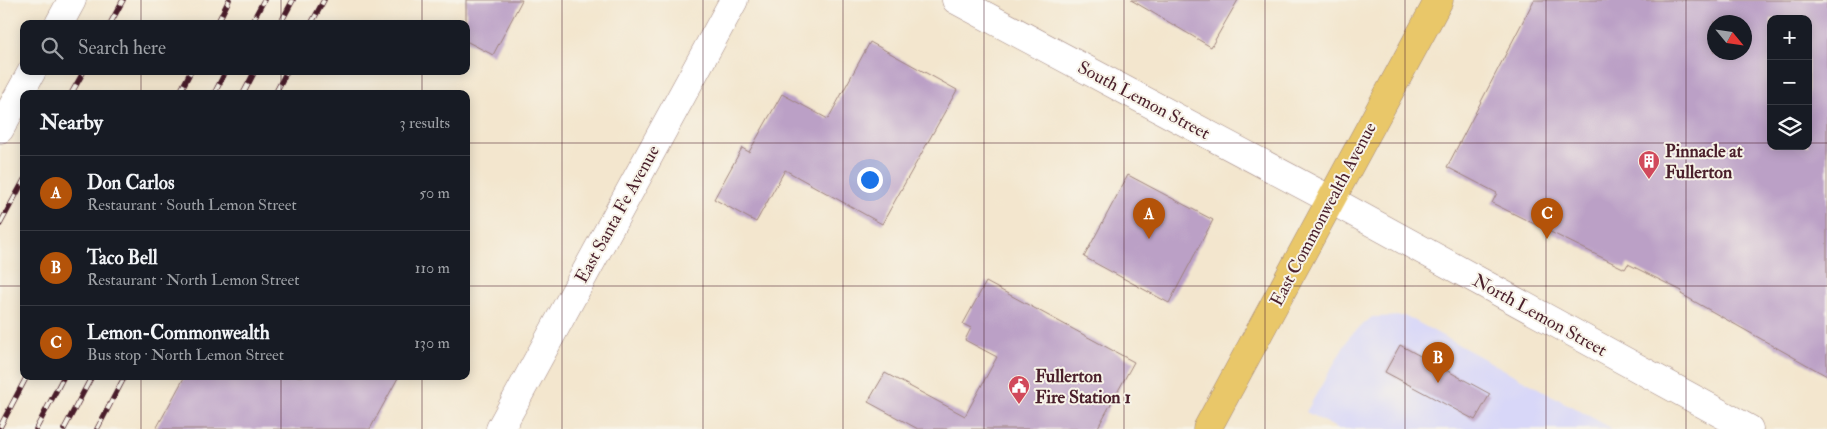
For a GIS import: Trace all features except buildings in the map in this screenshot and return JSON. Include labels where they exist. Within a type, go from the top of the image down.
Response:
[{"type":"main road","name":"East Commonwealth Avenue","points":[[1208,429],[1439,0]]},
{"type":"street","points":[[60,20],[72,0]]},
{"type":"street","name":"East Santa Fe Avenue","points":[[500,429],[734,0]]},
{"type":"street","name":"South Lemon Street","points":[[956,0],[1331,200]]},
{"type":"street","points":[[22,90],[30,75]]},
{"type":"street","points":[[0,129],[20,93]]},
{"type":"street","name":"North Lemon Street","points":[[1331,200],[1749,429]]},
{"type":"shaded area","points":[[1406,316],[1613,429],[1338,429],[1306,412],[1350,336],[1372,317]]},
{"type":"railway","points":[[112,20],[123,0]]},
{"type":"railway","points":[[219,20],[229,0]]},
{"type":"railway","points":[[253,20],[264,0]]},
{"type":"railway","points":[[282,20],[293,0]]},
{"type":"railway","points":[[313,20],[324,0]]},
{"type":"railway","points":[[73,90],[82,75]]},
{"type":"railway","points":[[181,90],[189,75]]},
{"type":"railway","points":[[216,90],[224,75]]},
{"type":"railway","points":[[245,90],[253,75]]},
{"type":"railway","points":[[277,90],[285,75]]},
{"type":"railway","points":[[0,224],[20,187]]},
{"type":"railway","points":[[0,427],[25,380]]},
{"type":"railway","points":[[36,429],[62,380]]},
{"type":"railway","points":[[64,429],[90,380]]},
{"type":"railway","points":[[97,429],[123,380]]},
{"type":"place","name":"Pinnacle at Fullerton","points":[[1649,180]]},
{"type":"place","name":"Don Carlos","points":[[1149,239]]},
{"type":"place","name":"Lemon-Commonwealth","points":[[1547,239]]},
{"type":"place","name":"Taco Bell","points":[[1438,383]]},
{"type":"place","name":"Fullerton Fire Station 1","points":[[1019,405]]}]
